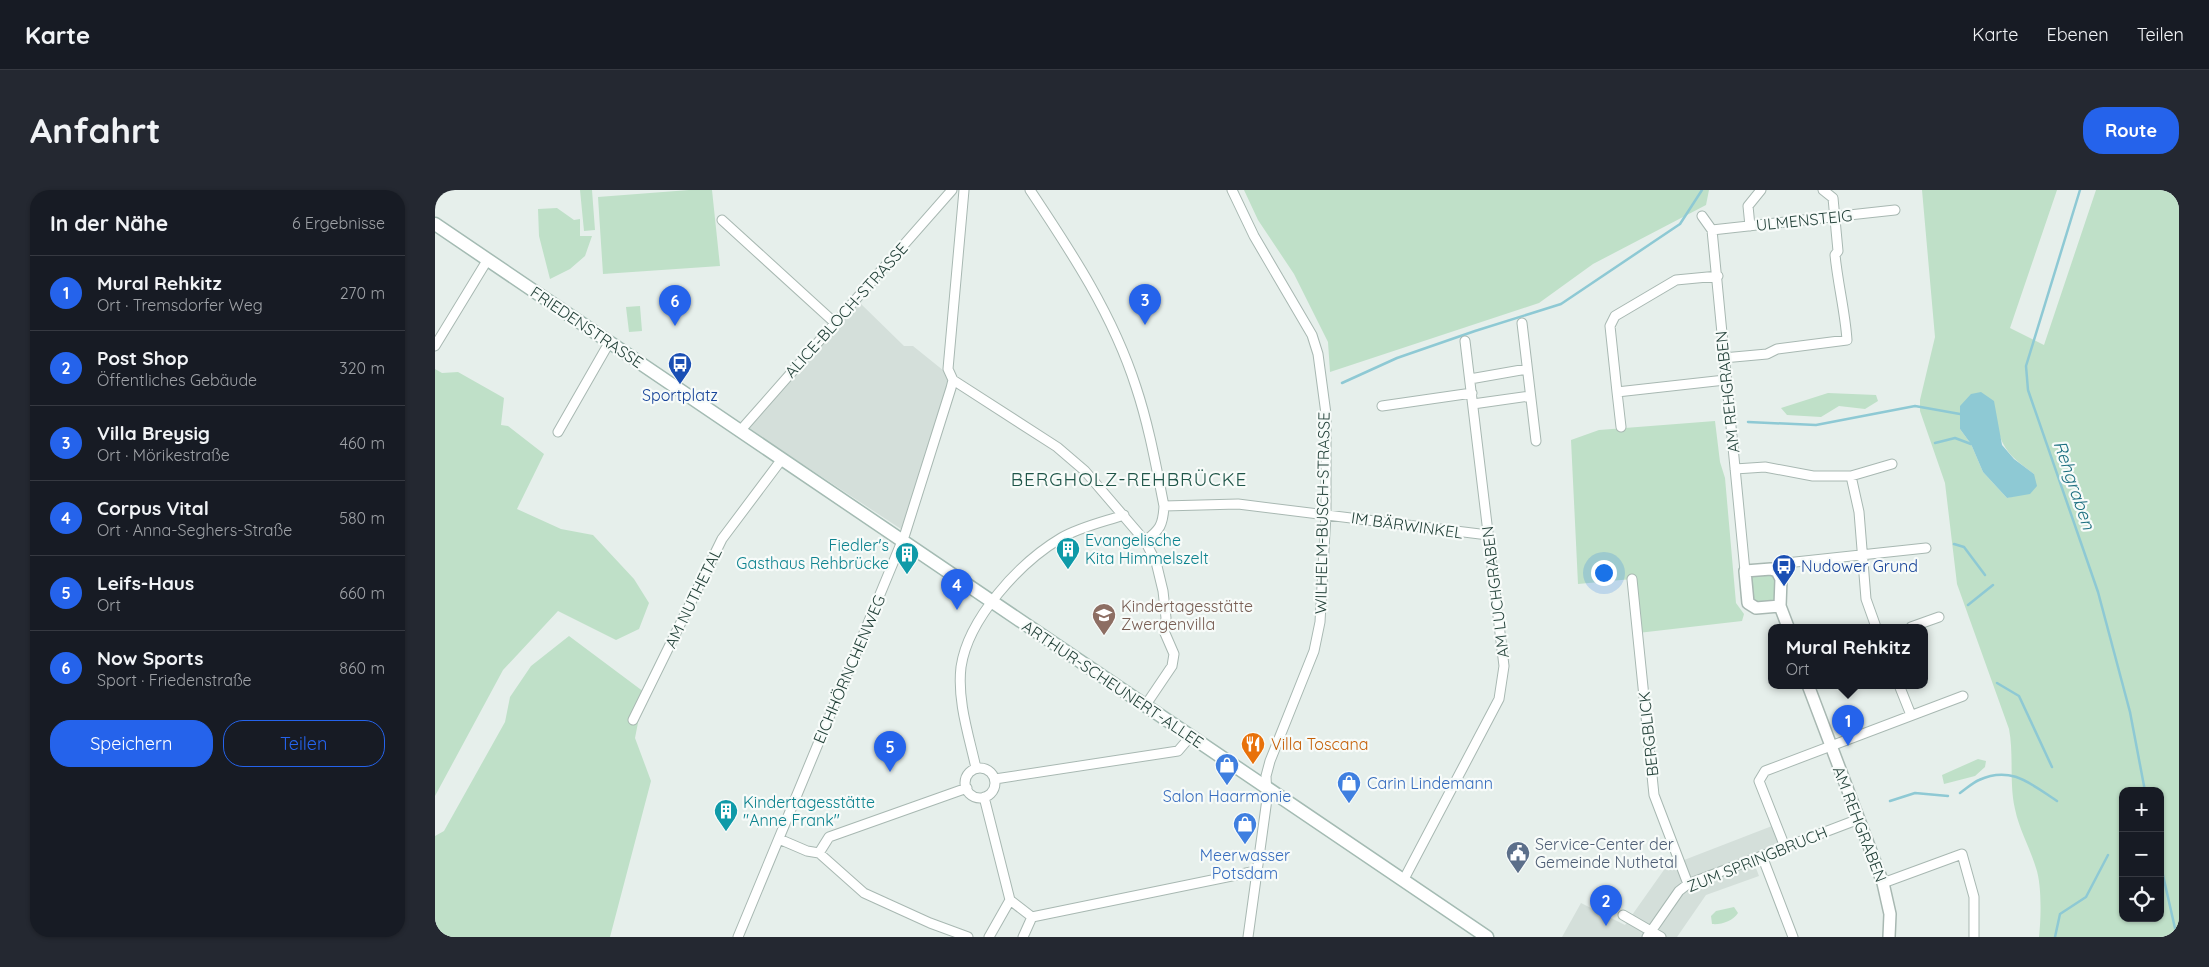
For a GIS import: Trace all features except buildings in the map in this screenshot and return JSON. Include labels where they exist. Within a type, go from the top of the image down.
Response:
[{"type":"main road","name":"FRIEDENSTRASSE","points":[[435,224],[740,431]]},
{"type":"main road","name":"ARTHUR-SCHEUNERT-ALLEE","points":[[740,431],[1487,937]]},
{"type":"street","name":"ALICE-BLOCH-STRASSE","points":[[740,431],[952,190]]},
{"type":"street","name":"EICHHÖRNCHENWEG","points":[[738,937],[902,541],[920,493],[953,380],[948,369],[964,190]]},
{"type":"street","points":[[1030,190],[1095,292],[1121,346],[1136,388],[1148,431],[1164,506],[1163,517],[1158,531],[1145,541]]},
{"type":"street","name":"WILHELM-BUSCH-STRASSE","points":[[1232,190],[1254,236],[1302,316],[1318,354],[1326,414],[1326,514],[1320,622],[1314,651],[1270,761],[1266,788],[1266,806],[1248,937]]},
{"type":"street","points":[[1750,226],[1748,206],[1761,190]]},
{"type":"street","points":[[1723,358],[1767,354],[1777,349],[1847,340],[1844,305],[1838,290],[1835,255],[1838,251],[1836,216],[1833,198],[1823,190]]},
{"type":"street","name":"ULMENSTEIG","points":[[1712,230],[1895,210]]},
{"type":"street","name":"AM REHGRABEN","points":[[1702,216],[1712,230],[1718,276],[1725,380],[1748,603],[1756,608],[1780,606]]},
{"type":"street","points":[[722,220],[835,323]]},
{"type":"street","points":[[435,346],[488,259]]},
{"type":"street","points":[[1621,427],[1610,326],[1615,316],[1676,280],[1718,276]]},
{"type":"street","points":[[1523,323],[1536,441]]},
{"type":"street","name":"AM LUCHGRABEN","points":[[1403,881],[1499,699],[1504,666],[1465,341]]},
{"type":"street","points":[[558,432],[609,343]]},
{"type":"street","points":[[1470,379],[1527,369]]},
{"type":"street","points":[[953,380],[1057,447],[1085,470],[1145,541],[1156,562],[1163,591],[1166,618],[1164,631],[1173,654],[1172,666],[1145,706]]},
{"type":"street","points":[[1617,392],[1725,380]]},
{"type":"street","points":[[1382,406],[1472,393]]},
{"type":"street","points":[[1473,404],[1530,396]]},
{"type":"street","name":"AM NUTHETAL","points":[[633,720],[722,539],[782,459]]},
{"type":"street","points":[[1735,469],[1765,467],[1813,476],[1851,476],[1892,464]]},
{"type":"street","points":[[1851,476],[1859,512],[1866,599],[1875,624]]},
{"type":"street","name":"IM BÄRWINKEL","points":[[1164,506],[1238,504],[1488,535]]},
{"type":"street","points":[[976,768],[963,708],[961,667],[977,622],[1020,570],[1039,553],[1061,538],[1081,529],[1124,515]]},
{"type":"street","points":[[1777,571],[1787,563],[1926,548]]},
{"type":"street","points":[[1745,571],[1771,569],[1777,571],[1781,579],[1780,606],[1787,624]]},
{"type":"street","name":"BERGBLICK","points":[[1632,579],[1653,795],[1688,884]]},
{"type":"street","points":[[1919,624],[1939,617]]},
{"type":"street","name":"AM REHGRABEN","points":[[1810,689],[1883,883],[1890,914],[1889,937]]},
{"type":"street","points":[[1901,689],[1911,715]]},
{"type":"street","points":[[1785,847],[1759,781],[1765,771],[1963,696]]},
{"type":"street","points":[[995,779],[1178,751],[1190,737]]},
{"type":"street","points":[[976,768],[988,770],[995,779],[993,790],[984,797],[974,796],[967,788],[967,776],[976,768]]},
{"type":"street","points":[[819,854],[829,837],[967,788]]},
{"type":"street","points":[[984,797],[1010,900],[1032,917],[1256,872]]},
{"type":"street","name":"ZUM SPRINGBRUCH","points":[[1649,934],[1679,891],[1688,884],[1859,819]]},
{"type":"street","points":[[779,839],[819,854],[864,893],[968,937]]},
{"type":"street","points":[[1883,883],[1962,854],[1974,897],[1974,937]]},
{"type":"street","points":[[1761,856],[1793,937]]},
{"type":"street","points":[[989,937],[1010,900]]},
{"type":"street","points":[[1623,915],[1649,934],[1661,937]]},
{"type":"street","points":[[1023,937],[1032,917]]},
{"type":"shaded area","points":[[859,302],[904,346],[913,346],[944,371],[949,381],[916,491],[901,529],[746,427]]},
{"type":"shaded area","points":[[1772,826],[1779,844],[1751,855],[1759,876],[1706,895],[1677,937],[1562,937],[1581,903],[1625,925],[1666,867]]},
{"type":"green space","points":[[580,190],[592,190],[595,230],[584,231]]},
{"type":"green space","points":[[712,190],[720,266],[603,274],[598,197]]},
{"type":"green space","points":[[1244,190],[1709,190],[1706,205],[1593,264],[1539,303],[1330,372],[1328,342],[1294,274],[1258,220]]},
{"type":"green space","points":[[1922,190],[2057,190],[2010,328],[2044,345],[2096,190],[2179,190],[2179,937],[2039,937],[2041,912],[2038,875],[2019,824],[2013,799],[2009,729],[1957,584],[1945,483],[1920,411],[1920,400],[1935,337]],"holes":[[[1960,429],[1998,430],[2007,450],[2034,474],[2018,495],[2007,498],[1983,472],[1971,444]]]},
{"type":"green space","points":[[557,208],[574,220],[580,219],[580,236],[592,236],[585,256],[570,269],[550,279],[539,236],[538,209]]},
{"type":"green space","points":[[640,306],[642,331],[629,332],[626,307]]},
{"type":"green space","points":[[435,369],[442,373],[458,372],[504,398],[501,425],[508,426],[544,454],[517,509],[561,529],[593,535],[634,579],[649,603],[639,629],[616,640],[558,611],[503,670],[435,796]]},
{"type":"green space","points":[[1828,393],[1876,395],[1878,401],[1865,409],[1839,406],[1821,417],[1787,415],[1781,408]]},
{"type":"green space","points":[[1715,421],[1720,462],[1725,478],[1736,603],[1744,614],[1742,621],[1638,633],[1632,579],[1578,584],[1571,440],[1599,430]]},
{"type":"green space","points":[[1756,575],[1772,575],[1776,581],[1777,588],[1774,603],[1753,602],[1751,578]]},
{"type":"green space","points":[[569,636],[644,692],[635,738],[651,781],[610,937],[435,937],[435,836],[444,831],[505,722],[510,697],[531,666]]},
{"type":"green space","points":[[1978,759],[1986,761],[1985,767],[1975,776],[1944,784],[1942,775]]},
{"type":"green space","points":[[1734,907],[1738,913],[1733,918],[1723,923],[1712,924],[1711,916],[1716,911]]},
{"type":"water","points":[[1981,392],[1994,401],[2002,445],[2014,459],[2034,474],[2037,486],[2030,494],[2007,498],[1983,472],[1971,444],[1960,429],[1960,406],[1971,394]]},
{"type":"waterway","points":[[1342,383],[1397,358],[1561,304],[1680,224],[1702,190]]},
{"type":"waterway","name":"Rehgraben","points":[[2080,190],[2026,366],[2028,390],[2098,592],[2130,712],[2144,787]]},
{"type":"waterway","points":[[1748,422],[1816,425],[1915,406],[1960,414]]},
{"type":"waterway","points":[[1935,443],[1955,438],[1971,444]]},
{"type":"waterway","points":[[1954,544],[1964,547],[1985,575]]},
{"type":"waterway","points":[[1968,605],[1993,585]]},
{"type":"waterway","points":[[1997,683],[2019,696],[2052,767]]},
{"type":"waterway","points":[[1960,793],[1979,780],[2001,775],[2020,778],[2057,801]]},
{"type":"waterway","points":[[1890,801],[1915,793],[1948,796]]},
{"type":"waterway","points":[[2055,937],[2060,914],[2086,897],[2108,855]]},
{"type":"waterway","name":"Rehgraben","points":[[2163,877],[2177,937]]},
{"type":"place","name":"Villa Breysig","points":[[1145,325]]},
{"type":"place","name":"Now Sports","points":[[675,326]]},
{"type":"place","name":"Sportplatz","points":[[680,385]]},
{"type":"place","name":"Evangelische Kita Himmelszelt","points":[[1068,570]]},
{"type":"place","name":"Fiedler's Gasthaus Rehbrücke","points":[[907,575]]},
{"type":"place","name":"Nudower Grund","points":[[1784,587]]},
{"type":"place","name":"Corpus Vital","points":[[957,610]]},
{"type":"place","name":"Kindertagesstätte Zwergenvilla","points":[[1104,636]]},
{"type":"place","name":"Mural Rehkitz","points":[[1848,746]]},
{"type":"place","name":"Villa Toscana","points":[[1253,765]]},
{"type":"place","name":"Leifs-Haus","points":[[890,772]]},
{"type":"place","name":"Salon Haarmonie","points":[[1227,786]]},
{"type":"place","name":"Carin Lindemann","points":[[1349,804]]},
{"type":"place","name":"Kindertagesstätte \"Anne Frank\"","points":[[726,832]]},
{"type":"place","name":"Meerwasser Potsdam","points":[[1245,845]]},
{"type":"place","name":"Service-Center der Gemeinde Nuthetal","points":[[1518,874]]},
{"type":"place","name":"Post Shop","points":[[1606,926]]},
{"type":"district","name":"BERGHOLZ-REHBRÜCKE","points":[[1129,479]]}]
